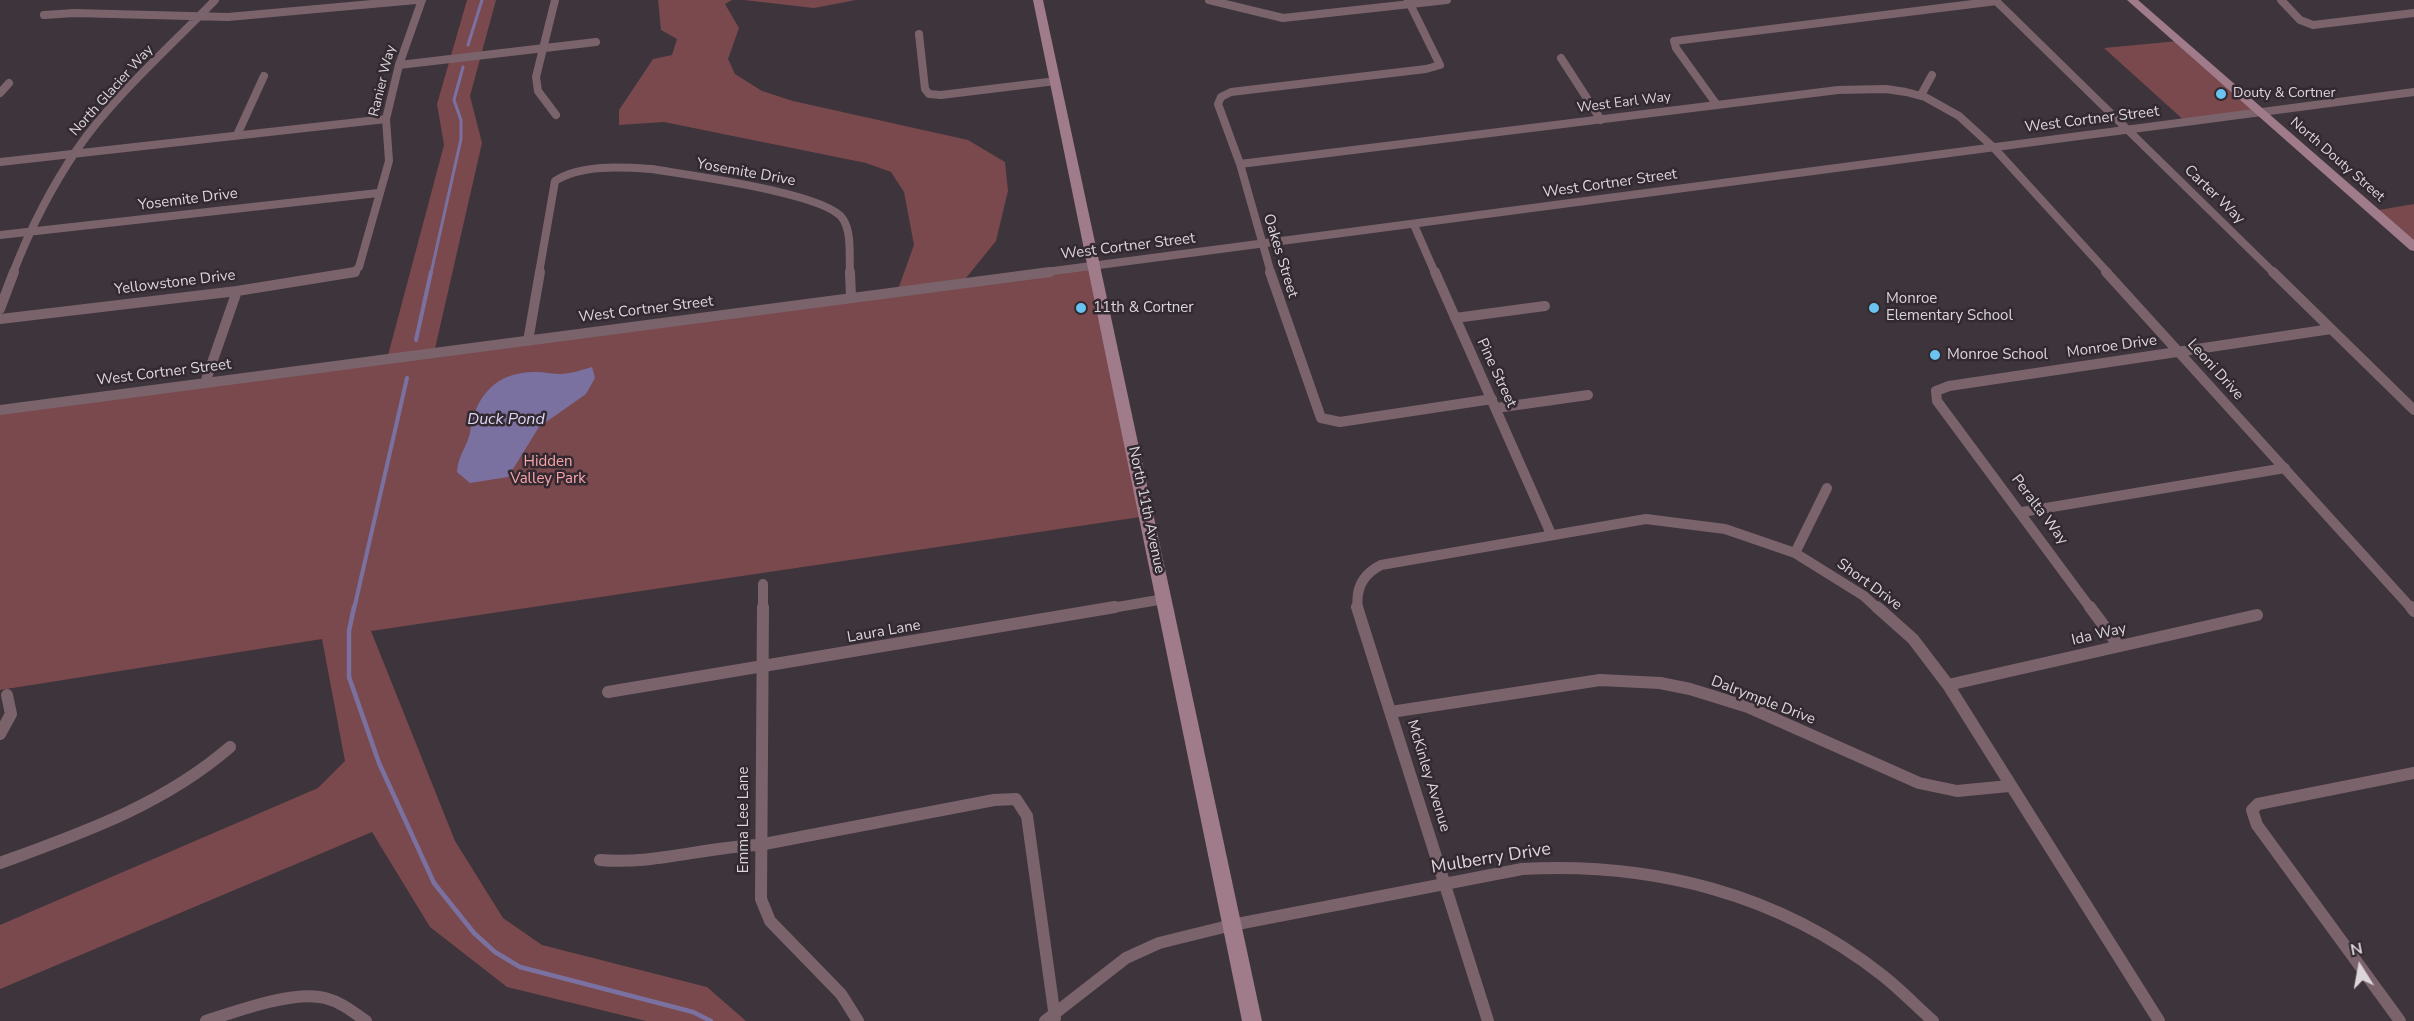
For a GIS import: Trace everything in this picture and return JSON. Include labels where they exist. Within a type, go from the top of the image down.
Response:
[{"type":"main road","name":"North 11th Avenue","points":[[1038,0],[1096,266],[1252,1021]]},
{"type":"main road","name":"North Douty Street","points":[[2132,0],[2414,247]]},
{"type":"street","name":"North Glacier Way","points":[[0,309],[29,232],[75,153],[99,122],[215,0]]},
{"type":"street","points":[[44,15],[74,13],[198,17],[244,16],[416,0]]},
{"type":"street","name":"Ranier Way","points":[[354,273],[359,267],[378,193],[389,161],[386,119],[399,65],[422,0]]},
{"type":"street","points":[[555,0],[536,77],[538,91],[556,115]]},
{"type":"street","points":[[1209,0],[1283,18],[1409,2],[1447,0]]},
{"type":"street","points":[[2281,0],[2295,15],[2308,23],[2320,25],[2414,12]]},
{"type":"street","points":[[1718,105],[1676,48],[1674,41],[1996,1]]},
{"type":"street","name":"Carter Way","points":[[1996,1],[2414,410]]},
{"type":"street","name":"Oakes Street","points":[[1409,2],[1441,61],[1440,65],[1426,69],[1243,91],[1221,97],[1218,104],[1240,164],[1261,245],[1317,413],[1323,421],[1340,422],[1494,404]]},
{"type":"street","points":[[919,34],[925,89],[929,93],[942,95],[1056,81]]},
{"type":"street","points":[[399,65],[481,54],[542,52],[596,42]]},
{"type":"street","points":[[1562,58],[1601,120]]},
{"type":"street","points":[[1921,95],[1932,75]]},
{"type":"street","points":[[237,135],[264,76]]},
{"type":"street","points":[[0,93],[9,83]]},
{"type":"street","name":"West Earl Way","points":[[1240,164],[1868,87],[1921,95],[1966,119],[1994,148]]},
{"type":"street","name":"West Cortner Street","points":[[0,410],[2414,92]]},
{"type":"street","points":[[0,162],[386,119]]},
{"type":"street","name":"Leoni Drive","points":[[1994,148],[2414,611]]},
{"type":"street","name":"Yosemite Drive","points":[[528,341],[555,181],[559,177],[607,170],[652,169],[790,194],[830,207],[843,219],[848,234],[851,298]]},
{"type":"street","name":"Yosemite Drive","points":[[0,235],[378,193]]},
{"type":"street","name":"Pine Street","points":[[1413,225],[1551,534]]},
{"type":"street","name":"Yellowstone Drive","points":[[0,319],[237,291],[354,273]]},
{"type":"street","points":[[205,383],[237,291]]},
{"type":"street","points":[[1455,318],[1545,306]]},
{"type":"street","name":"Monroe Drive","points":[[1935,393],[1949,386],[2331,329]]},
{"type":"street","name":"Peralta Way","points":[[1935,393],[1937,401],[2022,512],[2119,646]]},
{"type":"street","points":[[1494,404],[1588,394]]},
{"type":"street","points":[[2022,512],[2284,468]]},
{"type":"street","points":[[1795,553],[1827,488]]},
{"type":"street","name":"Short Drive","points":[[1364,575],[1379,564],[1631,521],[1660,519],[1739,533],[1795,553],[1876,606],[1913,639],[1948,685],[2009,786],[2159,1021]]},
{"type":"street","name":"McKinley Avenue","points":[[1364,575],[1356,598],[1443,884],[1488,1021]]},
{"type":"street","name":"Emma Lee Lane","points":[[763,584],[759,845],[761,899],[765,912],[784,937],[841,994],[858,1021]]},
{"type":"street","name":"Laura Lane","points":[[608,692],[1164,599]]},
{"type":"street","name":"Ida Way","points":[[1948,685],[2257,615]]},
{"type":"street","name":"Dalrymple Drive","points":[[1391,712],[1600,680],[1634,681],[1682,687],[1737,703],[1810,734],[1891,773],[1927,786],[1953,791],[2009,786]]},
{"type":"street","points":[[0,734],[11,714],[7,695]]},
{"type":"street","points":[[0,863],[154,800],[199,776],[230,747]]},
{"type":"street","points":[[2400,1021],[2257,825],[2252,810],[2259,804],[2414,773]]},
{"type":"street","points":[[600,861],[636,862],[729,846],[759,845],[994,800],[1016,799],[1027,816],[1052,1019]]},
{"type":"street","name":"Mulberry Drive","points":[[1052,1019],[1126,958],[1143,948],[1232,925],[1522,869],[1554,866],[1640,870],[1681,878],[1770,909],[1828,939],[1877,971],[1933,1021]]},
{"type":"street","points":[[206,1021],[265,1005],[317,997],[344,1005],[366,1021]]},
{"type":"green space","name":"Hidden Valley Park","points":[[467,0],[496,0],[470,96],[482,143],[434,353],[897,292],[914,245],[904,192],[891,172],[866,163],[664,122],[619,125],[619,110],[653,59],[672,55],[677,39],[661,30],[658,0],[732,0],[725,4],[739,28],[728,59],[735,74],[762,91],[793,101],[968,140],[1005,162],[1008,191],[996,241],[962,283],[1096,266],[1147,516],[371,631],[455,841],[503,918],[542,945],[707,987],[746,1021],[646,1021],[507,987],[430,927],[372,832],[0,989],[0,925],[318,788],[345,761],[322,639],[0,690],[0,410],[387,359],[444,145],[437,104]]},
{"type":"green space","points":[[744,0],[856,0],[814,8]]},
{"type":"green space","points":[[2178,41],[2260,113],[2187,123],[2104,48]]},
{"type":"green space","points":[[2414,204],[2414,247],[2373,211]]},
{"type":"water","name":"Duck Pond","points":[[592,367],[595,378],[586,394],[539,427],[508,477],[470,483],[457,472],[477,408],[490,388],[499,381],[523,373],[564,374]]},
{"type":"waterway","points":[[468,45],[482,0]]},
{"type":"waterway","points":[[431,273],[461,139],[461,120],[454,100],[463,67]]},
{"type":"waterway","points":[[416,340],[431,272]]},
{"type":"waterway","points":[[354,609],[407,378]]},
{"type":"waterway","points":[[354,607],[349,631],[349,677],[379,763],[434,883],[474,933],[495,952],[520,967],[693,1012],[711,1021]]},
{"type":"place","name":"Douty & Cortner","points":[[2221,94]]},
{"type":"place","name":"11th & Cortner","points":[[1081,308]]},
{"type":"place","name":"Monroe Elementary School","points":[[1874,308]]},
{"type":"place","name":"Monroe School","points":[[1935,355]]}]
